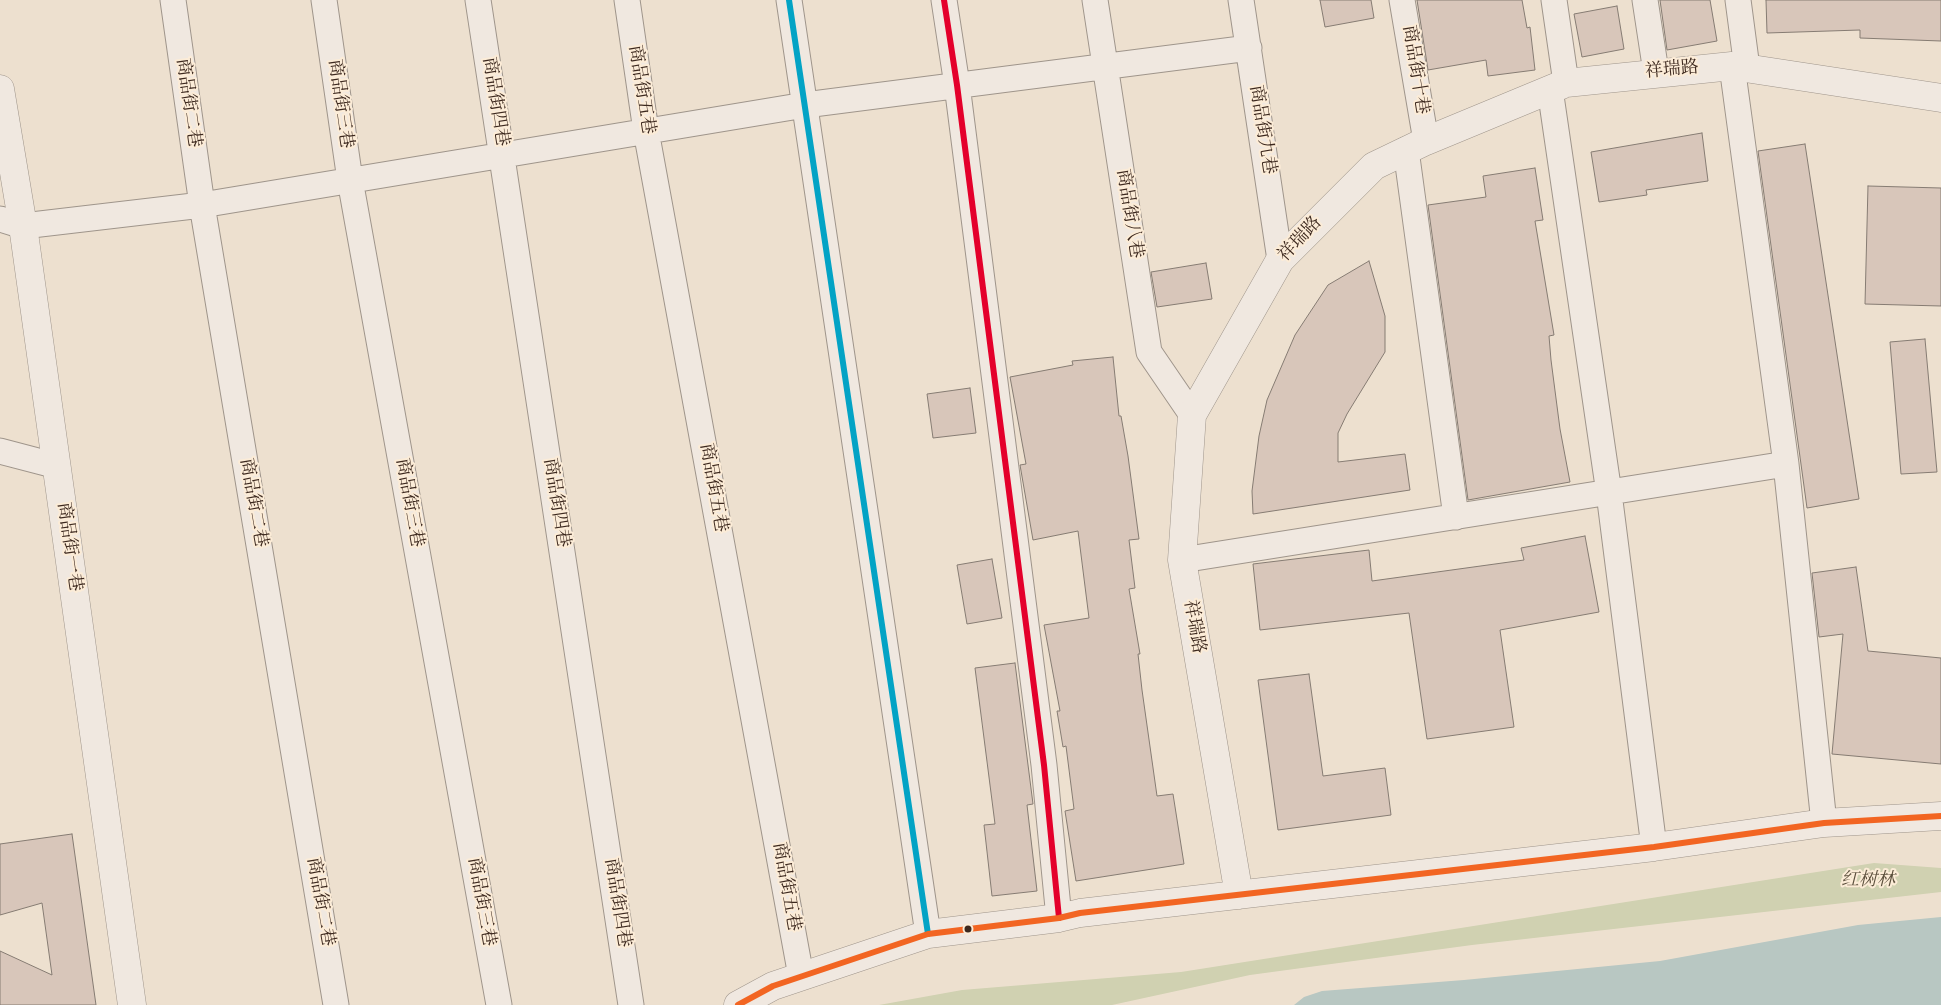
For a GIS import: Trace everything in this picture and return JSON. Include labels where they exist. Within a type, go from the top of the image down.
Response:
[{"type":"street","name":"商品街二巷","points":[[173,0],[202,205],[336,1005]]},
{"type":"street","name":"商品街三巷","points":[[324,0],[350,180],[499,1005]]},
{"type":"street","name":"商品街四巷","points":[[478,0],[631,1005]]},
{"type":"street","name":"商品街五巷","points":[[627,0],[646,131],[801,976]]},
{"type":"street","points":[[789,0],[928,934]]},
{"type":"street","points":[[944,0],[957,85],[1044,765],[1059,918]]},
{"type":"street","name":"商品街八巷","points":[[1095,0],[1149,352],[1192,415]]},
{"type":"street","name":"商品街九巷","points":[[1241,0],[1280,260]]},
{"type":"street","name":"商品街十巷","points":[[1402,0],[1456,517]]},
{"type":"street","points":[[1554,0],[1558,86],[1654,847]]},
{"type":"street","points":[[1645,0],[1656,72]]},
{"type":"street","points":[[1738,0],[1740,67],[1786,464],[1824,823]]},
{"type":"street","points":[[11,222],[202,205],[805,104],[1248,48]]},
{"type":"street","name":"祥瑞路","points":[[1239,895],[1182,560],[1192,415],[1280,260],[1374,166],[1416,146],[1558,86],[1656,72],[1740,67],[1941,98]]},
{"type":"street","name":"商品街一巷","points":[[0,89],[11,222],[57,466],[132,1005]]},
{"type":"street","points":[[0,451],[57,466]]},
{"type":"street","points":[[1182,560],[1786,464]]},
{"type":"street","points":[[738,1005],[773,986],[928,934],[1059,918],[1080,913],[1654,847],[1824,823],[1941,816]]},
{"type":"green space","name":"红树林","points":[[1874,863],[1941,868],[1941,892],[1472,945],[1250,975],[1112,1005],[879,1005],[962,990],[1181,972]]},
{"type":"shaded area","points":[[1941,917],[1941,1005],[1294,1005],[1304,997],[1322,991],[1464,980],[1660,961],[1858,925]]},
{"type":"building","points":[[1320,0],[1371,0],[1374,18],[1325,27]]},
{"type":"building","points":[[1417,0],[1522,0],[1527,28],[1530,27],[1535,70],[1488,76],[1486,60],[1428,70]]},
{"type":"building","points":[[1660,0],[1710,0],[1717,41],[1667,50]]},
{"type":"building","points":[[1766,0],[1941,0],[1941,41],[1860,38],[1860,30],[1767,33]]},
{"type":"building","points":[[1617,6],[1624,49],[1582,57],[1574,14]]},
{"type":"building","points":[[1702,133],[1708,181],[1646,190],[1647,195],[1599,202],[1591,152]]},
{"type":"building","points":[[1805,144],[1859,499],[1807,508],[1758,151]]},
{"type":"building","points":[[1535,168],[1543,220],[1535,221],[1554,335],[1549,336],[1551,360],[1560,429],[1570,482],[1468,500],[1428,205],[1486,197],[1483,176]]},
{"type":"building","points":[[1868,186],[1941,188],[1941,306],[1865,304]]},
{"type":"building","points":[[1369,261],[1385,316],[1385,352],[1347,414],[1338,433],[1338,462],[1405,454],[1410,490],[1253,514],[1252,491],[1259,436],[1267,400],[1295,335],[1328,285]]},
{"type":"building","points":[[1206,263],[1212,299],[1157,307],[1151,272]]},
{"type":"building","points":[[1925,339],[1937,472],[1901,474],[1890,342]]},
{"type":"building","points":[[1113,357],[1119,416],[1121,416],[1128,456],[1139,539],[1129,540],[1135,588],[1129,589],[1140,654],[1138,654],[1142,690],[1157,796],[1173,794],[1184,864],[1076,881],[1065,811],[1074,809],[1066,746],[1063,747],[1057,711],[1060,711],[1044,625],[1089,618],[1078,531],[1033,540],[1020,465],[1026,464],[1010,377],[1073,365],[1072,361]]},
{"type":"building","points":[[970,388],[976,433],[933,438],[927,394]]},
{"type":"building","points":[[1585,536],[1599,612],[1500,630],[1514,727],[1427,739],[1409,613],[1260,630],[1253,564],[1369,550],[1372,581],[1524,560],[1521,548]]},
{"type":"building","points":[[992,559],[1002,618],[967,624],[957,565]]},
{"type":"building","points":[[1856,567],[1868,651],[1941,658],[1941,764],[1832,754],[1843,634],[1819,637],[1812,573]]},
{"type":"building","points":[[1015,663],[1033,804],[1027,805],[1037,891],[992,896],[984,825],[995,824],[975,668]]},
{"type":"building","points":[[1309,674],[1323,776],[1385,768],[1391,815],[1278,830],[1258,680]]},
{"type":"building","points":[[72,834],[96,1005],[0,1005],[0,951],[52,975],[42,903],[0,915],[0,844]]},
{"type":"transit line","points":[[789,0],[928,934]]},
{"type":"transit line","points":[[944,0],[957,85],[1044,765],[1059,918]]},
{"type":"transit line","points":[[738,1005],[773,986],[928,934],[1059,918],[1080,913],[1654,847],[1824,823],[1941,816]]}]
